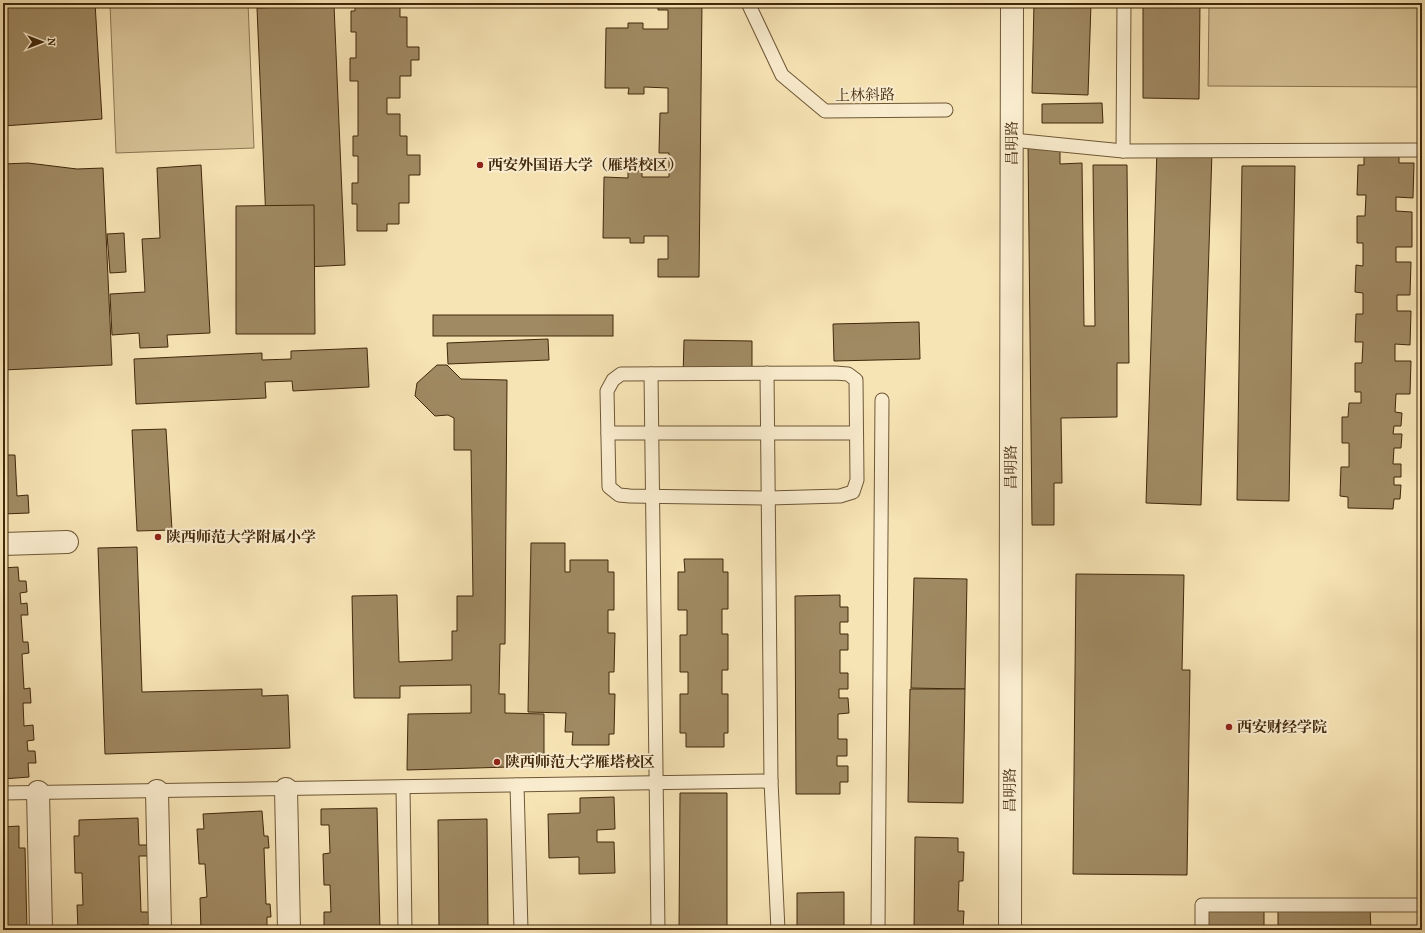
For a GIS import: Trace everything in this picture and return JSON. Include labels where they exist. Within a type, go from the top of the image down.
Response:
[{"type":"street","name":"昌明路","points":[[1010,930],[1012,3]]},
{"type":"street","points":[[3,544],[67,542]]},
{"type":"street","points":[[286,789],[289,930]]},
{"type":"street","points":[[157,790],[160,930]]},
{"type":"street","points":[[38,792],[41,930]]},
{"type":"lane","name":"上林斜路","points":[[748,3],[782,75],[825,111],[946,110]]},
{"type":"lane","points":[[1123,151],[1124,3]]},
{"type":"lane","points":[[1012,140],[1123,151],[1422,150]]},
{"type":"lane","points":[[767,373],[772,781],[778,930]]},
{"type":"lane","points":[[767,373],[848,374],[856,380],[857,480],[853,492],[840,496],[769,498],[653,496],[619,495],[609,487],[607,391],[613,380],[621,374],[767,373]]},
{"type":"lane","points":[[651,374],[653,432],[658,930]]},
{"type":"lane","points":[[878,930],[882,400]]},
{"type":"lane","points":[[608,433],[856,433]]},
{"type":"lane","points":[[3,793],[772,781]]},
{"type":"lane","points":[[517,785],[521,930]]},
{"type":"lane","points":[[403,787],[405,930]]},
{"type":"lane","points":[[1202,930],[1202,905],[1422,905]]},
{"type":"shaded area","points":[[248,3],[254,148],[116,153],[110,4]]},
{"type":"shaded area","points":[[1209,3],[1422,3],[1422,87],[1208,86]]},
{"type":"building","points":[[3,3],[95,3],[102,119],[3,126]]},
{"type":"building","points":[[355,3],[400,3],[400,17],[407,17],[407,47],[419,47],[419,60],[411,60],[411,76],[400,76],[400,98],[387,98],[387,114],[400,114],[400,136],[407,136],[407,155],[420,155],[420,175],[409,175],[409,203],[399,203],[399,224],[387,224],[387,231],[357,231],[357,204],[352,204],[352,183],[358,183],[358,156],[353,156],[353,136],[358,136],[358,81],[350,81],[350,58],[356,58],[356,32],[351,32],[351,11],[355,11]]},
{"type":"building","points":[[658,3],[702,3],[699,277],[658,277],[658,259],[668,259],[668,236],[644,236],[644,243],[630,243],[630,238],[603,238],[604,177],[628,178],[628,171],[642,171],[642,177],[669,177],[669,153],[659,153],[660,113],[668,113],[668,88],[644,87],[644,94],[628,94],[629,88],[605,88],[606,28],[628,28],[628,23],[643,23],[643,29],[668,29],[668,10],[658,10]]},
{"type":"building","points":[[1034,3],[1091,3],[1088,95],[1032,93]]},
{"type":"building","points":[[1143,3],[1200,3],[1199,99],[1143,98]]},
{"type":"building","points":[[334,5],[345,265],[268,269],[257,8]]},
{"type":"building","points":[[1102,103],[1103,123],[1042,123],[1042,104]]},
{"type":"building","points":[[1028,144],[1060,144],[1060,164],[1082,163],[1084,326],[1095,326],[1093,165],[1127,165],[1129,363],[1117,363],[1117,417],[1061,418],[1062,483],[1054,483],[1054,525],[1032,525]]},
{"type":"building","points":[[1157,149],[1212,151],[1201,505],[1146,503]]},
{"type":"building","points":[[1364,153],[1399,154],[1399,163],[1414,163],[1413,198],[1396,197],[1396,211],[1412,212],[1412,247],[1396,247],[1396,262],[1411,262],[1410,295],[1397,295],[1397,311],[1411,311],[1410,345],[1395,344],[1395,361],[1411,361],[1410,394],[1396,394],[1395,412],[1402,413],[1401,426],[1394,426],[1393,434],[1402,434],[1401,448],[1394,448],[1393,464],[1401,464],[1401,477],[1394,477],[1394,485],[1401,485],[1400,499],[1394,499],[1393,509],[1348,508],[1348,497],[1340,496],[1341,467],[1349,467],[1349,443],[1342,443],[1342,417],[1348,417],[1349,403],[1361,403],[1361,392],[1355,392],[1355,363],[1362,363],[1363,342],[1355,342],[1356,314],[1363,314],[1363,293],[1355,292],[1356,265],[1363,266],[1363,243],[1357,243],[1357,216],[1365,216],[1366,195],[1357,195],[1358,165],[1364,165]]},
{"type":"building","points":[[28,163],[77,169],[103,168],[112,365],[3,370],[3,164]]},
{"type":"building","points":[[201,165],[210,333],[167,335],[168,347],[140,348],[139,333],[112,335],[110,294],[145,292],[142,239],[160,238],[157,168]]},
{"type":"building","points":[[1242,166],[1295,166],[1289,501],[1237,500]]},
{"type":"building","points":[[314,205],[315,334],[236,334],[236,206]]},
{"type":"building","points":[[124,233],[126,272],[110,273],[107,234]]},
{"type":"building","points":[[433,315],[613,315],[613,336],[433,336]]},
{"type":"building","points":[[919,322],[920,359],[834,361],[833,324]]},
{"type":"building","points":[[548,339],[549,360],[448,364],[447,343]]},
{"type":"building","points":[[684,340],[752,341],[752,378],[683,377]]},
{"type":"building","points":[[367,348],[369,387],[293,391],[292,381],[265,382],[266,398],[136,404],[134,359],[262,353],[262,360],[291,359],[291,351]]},
{"type":"building","points":[[437,365],[447,365],[461,379],[507,380],[505,644],[500,644],[499,694],[505,694],[505,713],[544,714],[544,766],[407,770],[408,714],[471,713],[471,685],[400,686],[400,698],[354,698],[352,596],[397,595],[399,662],[452,660],[452,631],[457,631],[457,596],[473,596],[471,450],[454,450],[454,418],[448,415],[435,416],[415,396],[417,383]]},
{"type":"building","points":[[166,429],[172,530],[137,531],[132,430]]},
{"type":"building","points":[[3,455],[15,455],[17,496],[28,495],[29,513],[3,514]]},
{"type":"building","points":[[531,543],[565,543],[565,572],[570,572],[570,560],[608,560],[608,572],[614,572],[614,610],[608,610],[608,633],[615,633],[614,672],[609,672],[609,694],[615,694],[614,734],[609,734],[609,745],[572,745],[573,732],[565,732],[566,713],[528,712]]},
{"type":"building","points":[[137,547],[142,692],[262,689],[262,696],[288,695],[290,748],[105,754],[98,548]]},
{"type":"building","points":[[684,559],[723,559],[723,572],[728,572],[728,609],[722,609],[722,634],[728,634],[728,670],[722,670],[722,694],[728,694],[728,733],[724,733],[724,747],[686,747],[686,733],[680,733],[680,694],[688,694],[688,672],[680,672],[680,635],[687,635],[687,610],[678,610],[678,572],[685,572]]},
{"type":"building","points":[[18,567],[19,581],[26,581],[27,592],[20,593],[21,604],[27,603],[28,615],[21,615],[23,642],[28,642],[29,653],[22,654],[24,689],[30,688],[31,703],[23,703],[24,726],[33,725],[34,740],[27,741],[28,751],[35,751],[36,763],[28,763],[29,777],[3,779],[3,568]]},
{"type":"building","points":[[1076,574],[1184,575],[1182,670],[1190,670],[1187,875],[1073,874]]},
{"type":"building","points":[[914,578],[967,579],[965,689],[911,688]]},
{"type":"building","points":[[840,595],[840,607],[848,607],[848,622],[840,622],[840,634],[848,634],[848,650],[840,650],[840,673],[848,673],[848,689],[839,689],[839,698],[848,698],[849,713],[838,714],[838,739],[847,739],[847,756],[837,756],[837,766],[848,766],[848,782],[840,782],[840,794],[796,794],[795,596]]},
{"type":"building","points":[[910,689],[965,689],[963,803],[908,802]]},
{"type":"building","points":[[680,793],[727,793],[727,930],[679,930]]},
{"type":"building","points":[[614,797],[615,829],[597,830],[597,842],[614,842],[615,873],[579,874],[579,857],[549,858],[548,814],[580,813],[580,798]]},
{"type":"building","points":[[377,808],[380,930],[324,930],[324,912],[331,912],[330,885],[324,885],[323,854],[330,853],[329,825],[321,825],[321,809]]},
{"type":"building","points":[[262,811],[264,836],[268,836],[269,848],[264,848],[266,904],[270,904],[271,917],[267,917],[267,930],[201,930],[200,898],[207,897],[205,864],[199,864],[197,829],[204,829],[203,814]]},
{"type":"building","points":[[138,818],[139,845],[150,845],[150,856],[139,856],[141,912],[150,912],[150,925],[141,925],[141,930],[78,930],[77,905],[83,905],[82,873],[75,873],[74,836],[79,836],[79,820]]},
{"type":"building","points":[[487,819],[488,930],[439,930],[438,820]]},
{"type":"building","points":[[19,826],[19,848],[25,848],[27,930],[3,930],[3,827]]},
{"type":"building","points":[[915,837],[958,838],[958,852],[964,852],[963,881],[959,881],[958,911],[964,911],[963,930],[914,930]]},
{"type":"building","points":[[844,892],[844,930],[797,930],[797,893]]},
{"type":"building","points":[[1264,905],[1264,930],[1203,930],[1203,906]]},
{"type":"building","points":[[1370,907],[1371,930],[1278,930],[1278,908]]},
{"type":"place","name":"西安外国语大学（雁塔校区）","points":[[480,165]]},
{"type":"place","name":"陕西师范大学附属小学","points":[[158,537]]},
{"type":"place","name":"西安财经学院","points":[[1229,727]]},
{"type":"place","name":"陕西师范大学雁塔校区","points":[[497,762]]}]
